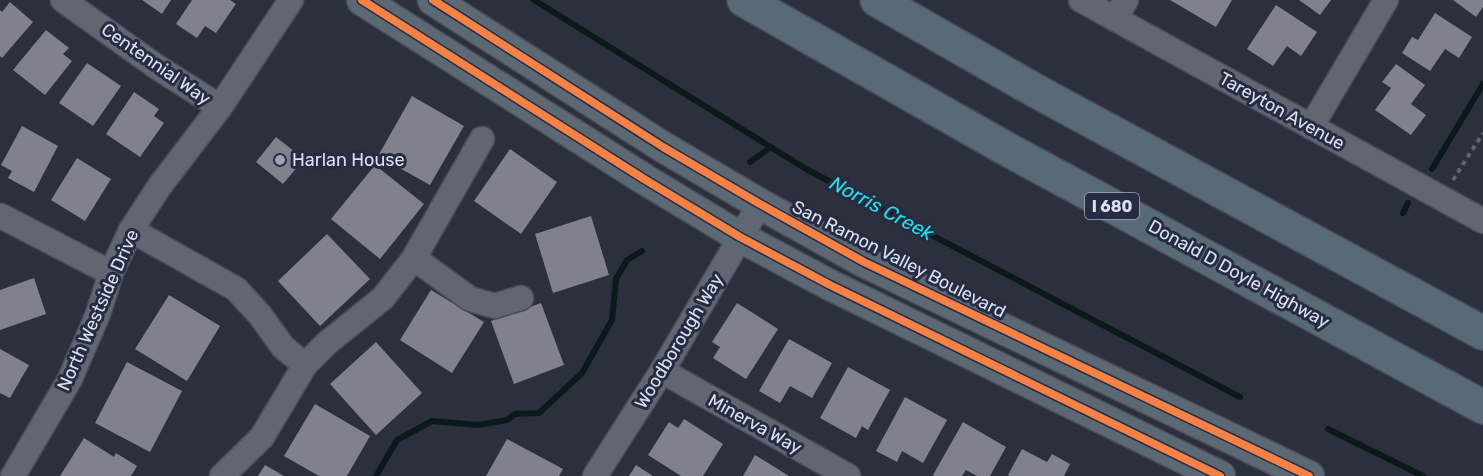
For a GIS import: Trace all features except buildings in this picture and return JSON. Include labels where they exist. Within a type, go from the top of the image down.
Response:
[{"type":"highway","name":"Donald D Doyle Highway","points":[[744,0],[1005,148],[1483,407]]},
{"type":"highway","points":[[877,0],[1057,102],[1483,333]]},
{"type":"main road","points":[[362,0],[644,179],[740,237],[841,290],[1220,476]]},
{"type":"main road","name":"San Ramon Valley Boulevard","points":[[433,0],[663,147],[864,262],[1309,476]]},
{"type":"street","name":"Centennial Way","points":[[63,0],[157,67],[220,107]]},
{"type":"street","name":"North Westside Drive","points":[[13,476],[70,379],[98,314],[111,273],[131,230],[159,188],[220,107],[291,0]]},
{"type":"street","name":"Tareyton Avenue","points":[[1080,0],[1120,10],[1311,127],[1483,221]]},
{"type":"street","points":[[1311,127],[1386,0]]},
{"type":"street","points":[[222,476],[262,437],[305,365],[327,343],[383,298],[414,258],[483,139]]},
{"type":"street","name":"Woodborough Way","points":[[595,476],[662,371],[760,204]]},
{"type":"street","points":[[2,216],[111,273]]},
{"type":"street","points":[[131,230],[236,289],[260,315],[283,347],[305,365]]},
{"type":"street","points":[[414,258],[470,299],[495,306],[521,298]]},
{"type":"street","name":"Minerva Way","points":[[662,371],[848,476]]},
{"type":"path","points":[[1443,198],[1483,133]]},
{"type":"waterway","name":"Norris Creek","points":[[534,0],[806,169],[1240,397]]},
{"type":"waterway","name":"Norris Creek","points":[[1432,169],[1483,84]]},
{"type":"waterway","points":[[750,162],[771,147]]},
{"type":"waterway","name":"Norris Creek","points":[[1403,213],[1408,203]]},
{"type":"waterway","points":[[376,476],[397,440],[432,421],[478,425],[507,420],[515,414],[539,413],[582,373],[612,320],[616,279],[627,260],[642,251]]},
{"type":"waterway","points":[[1328,429],[1423,476]]},
{"type":"cycle path","points":[[362,0],[644,179],[740,237],[830,285],[1220,476]]},
{"type":"cycle path","points":[[433,0],[663,147],[864,262],[1309,476]]},
{"type":"place","name":"Harlan House","points":[[280,160]]}]
